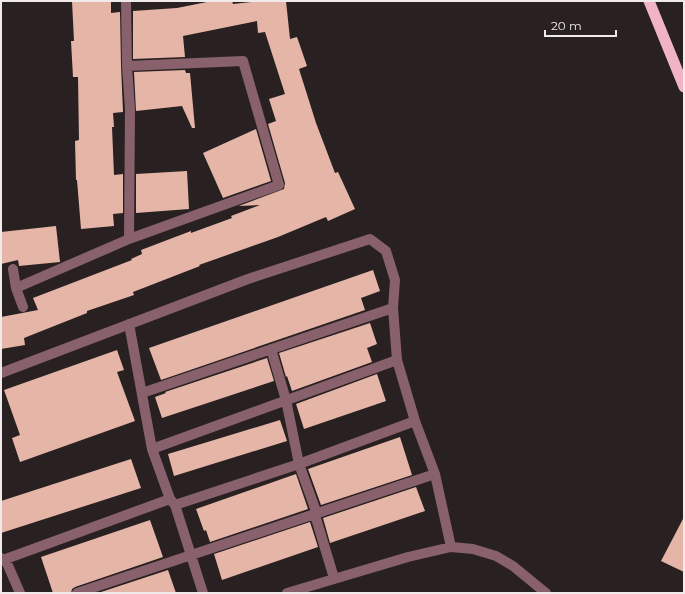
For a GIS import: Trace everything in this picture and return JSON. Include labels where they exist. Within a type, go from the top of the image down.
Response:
[{"type":"highway","points":[[649,1],[684,87]]},
{"type":"street","points":[[126,1],[127,66],[130,109],[129,239]]},
{"type":"street","points":[[16,288],[129,239],[279,185],[243,60],[127,66]]},
{"type":"street","points":[[1,373],[248,279],[370,239],[386,251],[395,280],[393,308],[397,360],[415,421],[435,474],[451,547]]},
{"type":"street","points":[[13,269],[16,288],[23,307]]},
{"type":"street","points":[[142,393],[393,308]]},
{"type":"street","points":[[129,324],[152,449],[191,555],[203,593]]},
{"type":"street","points":[[271,349],[286,400],[299,464],[316,514],[334,578]]},
{"type":"street","points":[[152,449],[397,360]]},
{"type":"street","points":[[20,593],[3,562],[172,502],[299,464],[415,421]]},
{"type":"street","points":[[77,593],[435,474]]},
{"type":"street","points":[[287,593],[408,557],[451,547],[472,549],[496,556],[513,566],[546,593]]},
{"type":"building","points":[[72,1],[111,1],[111,13],[120,12],[123,112],[113,113],[114,127],[112,127],[114,175],[123,174],[123,213],[113,214],[114,226],[81,229],[76,180],[75,141],[79,140],[78,77],[73,77],[71,41],[74,41]]},
{"type":"building","points":[[212,1],[232,1],[233,4],[261,1],[286,1],[290,39],[297,37],[307,66],[299,69],[316,123],[335,173],[338,172],[355,209],[328,221],[326,217],[278,237],[199,265],[200,266],[133,292],[134,295],[87,311],[87,313],[24,338],[25,345],[1,349],[1,317],[38,310],[33,298],[132,260],[131,259],[142,254],[141,250],[191,231],[191,233],[232,218],[231,216],[260,205],[239,206],[284,189],[285,183],[268,124],[276,121],[269,99],[285,94],[265,32],[258,33],[257,21],[183,36],[185,57],[133,59],[133,11],[177,8]]},
{"type":"building","points":[[185,70],[186,73],[190,73],[195,128],[192,128],[182,106],[136,111],[134,72]]},
{"type":"building","points":[[256,129],[271,181],[223,198],[203,153]]},
{"type":"building","points":[[187,171],[189,209],[136,213],[136,174]]},
{"type":"building","points":[[56,226],[60,262],[19,266],[18,260],[1,264],[1,232]]},
{"type":"building","points":[[373,270],[380,291],[361,298],[365,310],[161,380],[149,348]]},
{"type":"building","points":[[370,323],[377,344],[367,348],[372,362],[292,391],[279,353]]},
{"type":"building","points":[[117,350],[124,370],[117,372],[135,421],[20,462],[12,438],[20,435],[4,390]]},
{"type":"building","points":[[267,358],[274,381],[162,418],[155,397],[166,393],[165,392]]},
{"type":"building","points":[[377,374],[386,401],[304,429],[296,404]]},
{"type":"building","points":[[280,420],[287,441],[174,476],[168,454]]},
{"type":"building","points":[[400,437],[412,475],[321,505],[308,469]]},
{"type":"building","points":[[131,459],[141,488],[1,533],[1,501]]},
{"type":"building","points":[[296,474],[308,509],[210,542],[206,530],[204,531],[196,509]]},
{"type":"building","points":[[416,487],[425,511],[330,543],[323,518]]},
{"type":"building","points":[[684,517],[684,572],[661,561]]},
{"type":"building","points":[[150,520],[163,557],[75,587],[72,589],[71,593],[53,593],[41,557]]},
{"type":"building","points":[[310,522],[318,547],[222,580],[214,554]]},
{"type":"building","points":[[168,570],[176,593],[98,593]]}]
